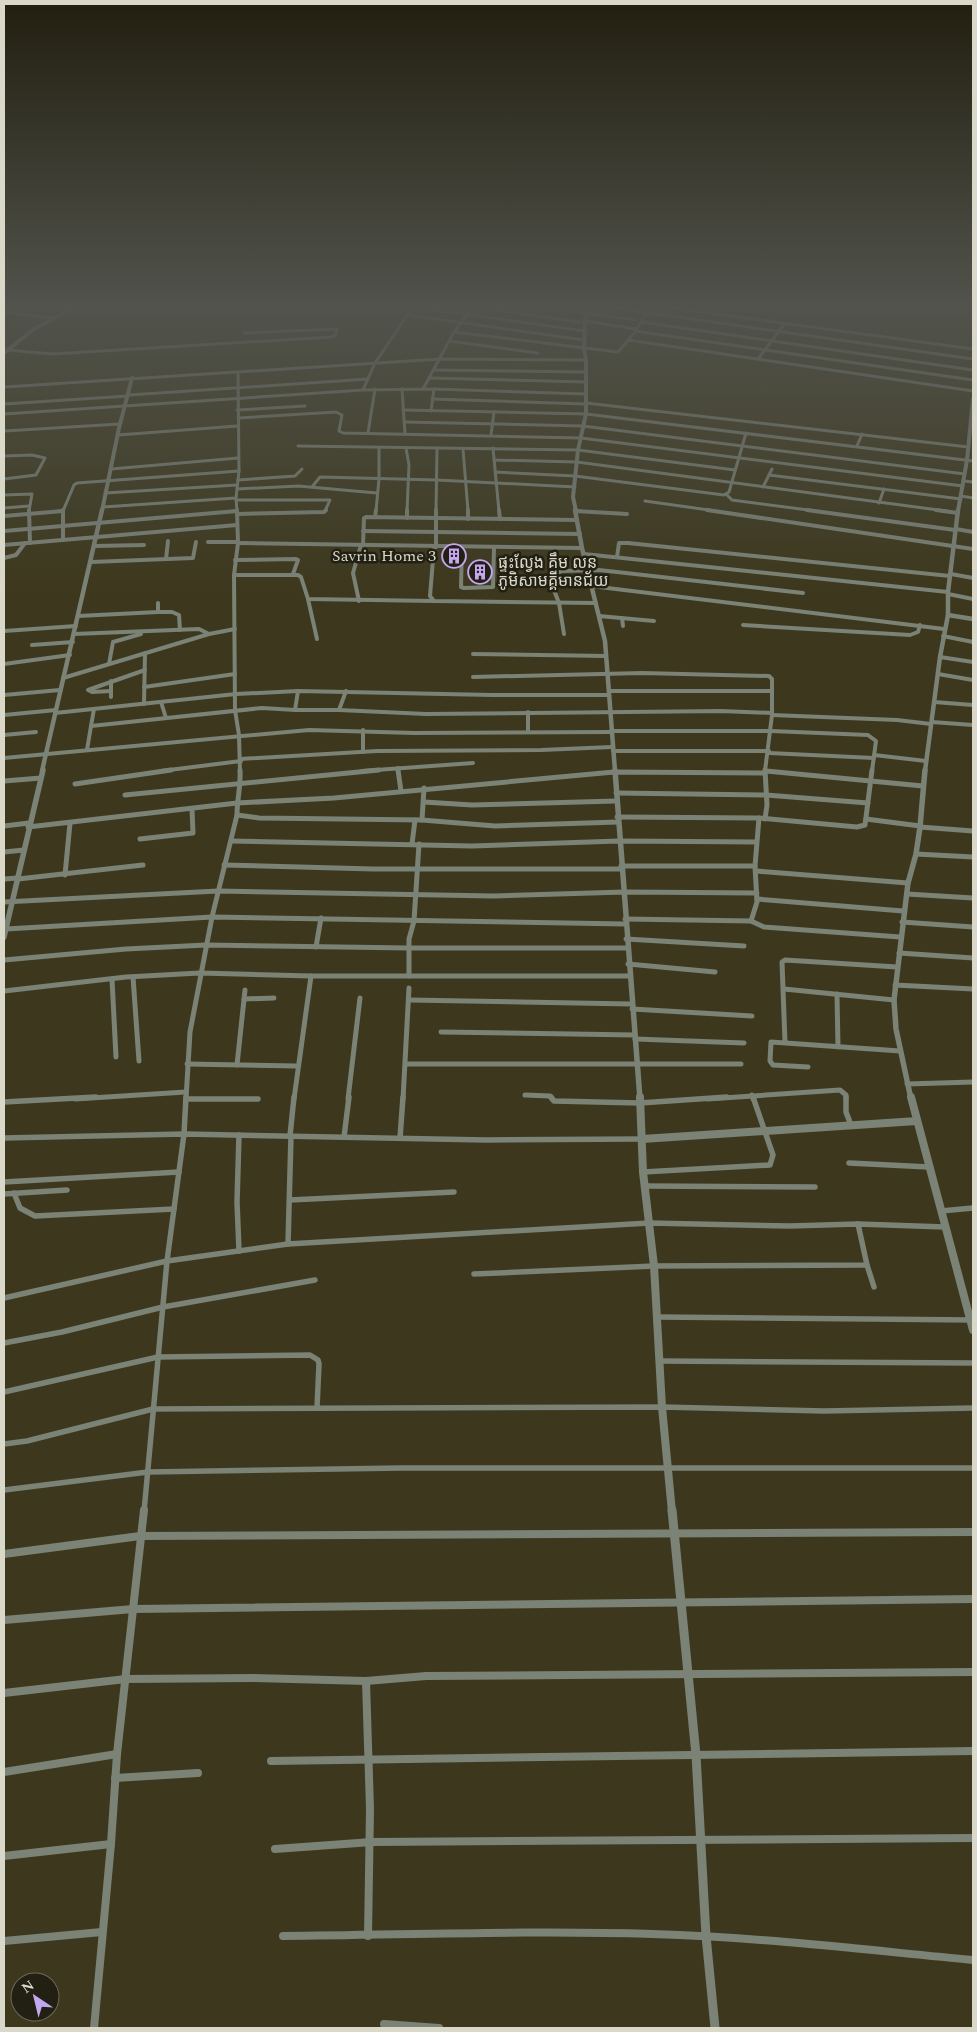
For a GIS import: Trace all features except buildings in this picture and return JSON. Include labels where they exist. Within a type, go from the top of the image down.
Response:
[{"type":"street","points":[[4,404],[61,400]]},
{"type":"street","points":[[4,937],[29,825],[48,753],[55,711],[95,546],[126,400]]},
{"type":"street","points":[[4,414],[225,400]]},
{"type":"street","points":[[94,2028],[111,1844],[114,1778],[148,1472],[167,1262],[184,1134],[187,1064],[193,1010],[241,791],[239,735],[235,710],[234,575],[238,542],[236,499],[239,471],[238,400]]},
{"type":"street","points":[[368,434],[373,400]]},
{"type":"street","points":[[403,400],[405,434]]},
{"type":"street","points":[[430,411],[432,400]]},
{"type":"street","points":[[464,400],[586,403],[970,447]]},
{"type":"street","points":[[586,400],[586,414],[578,450],[573,498],[606,656],[624,892],[628,976],[640,1103],[643,1172],[654,1266],[662,1407],[696,1756],[706,1936],[715,2028]]},
{"type":"street","points":[[973,400],[970,461],[958,513],[948,593],[948,615],[944,629],[926,761],[920,827],[916,854],[906,894],[894,985],[900,1051],[907,1084],[973,1330]]},
{"type":"street","points":[[237,410],[305,406]]},
{"type":"street","points":[[403,410],[586,414],[970,461]]},
{"type":"street","points":[[238,418],[336,412],[342,414],[339,432],[581,438],[739,456],[846,471],[973,482]]},
{"type":"street","points":[[492,436],[494,412]]},
{"type":"street","points":[[404,422],[583,426],[849,459],[964,481]]},
{"type":"street","points":[[439,422],[442,434]]},
{"type":"street","points":[[4,430],[120,424]]},
{"type":"street","points":[[118,435],[237,426]]},
{"type":"street","points":[[726,494],[729,492],[732,483],[746,434]]},
{"type":"street","points":[[856,446],[862,434]]},
{"type":"street","points":[[298,446],[578,450],[735,470]]},
{"type":"street","points":[[375,517],[379,479],[379,448]]},
{"type":"street","points":[[406,448],[409,465],[407,518]]},
{"type":"street","points":[[463,448],[467,482],[468,519]]},
{"type":"street","points":[[493,448],[500,519]]},
{"type":"street","points":[[434,601],[430,596],[435,546],[437,449]]},
{"type":"street","points":[[4,456],[32,455],[45,458],[36,475],[4,479]]},
{"type":"street","points":[[111,469],[238,458]]},
{"type":"street","points":[[846,471],[849,459]]},
{"type":"street","points":[[494,460],[577,462],[958,513]]},
{"type":"street","points":[[238,480],[296,476],[302,469]]},
{"type":"street","points":[[762,487],[772,469]]},
{"type":"street","points":[[63,540],[63,511],[74,485],[80,482],[239,471]]},
{"type":"street","points":[[495,472],[575,476],[726,494],[732,500],[973,532]]},
{"type":"street","points":[[769,475],[973,498]]},
{"type":"street","points":[[312,488],[320,477],[437,480],[574,488]]},
{"type":"street","points":[[105,493],[298,486],[377,493]]},
{"type":"street","points":[[879,503],[884,489]]},
{"type":"street","points":[[4,495],[32,494],[29,506],[30,543]]},
{"type":"street","points":[[4,530],[237,513],[324,512],[328,509],[330,500],[236,499],[103,506]]},
{"type":"street","points":[[645,501],[973,549]]},
{"type":"street","points":[[4,508],[29,506]]},
{"type":"street","points":[[4,516],[63,511]]},
{"type":"street","points":[[575,511],[627,514]]},
{"type":"street","points":[[359,600],[353,573],[362,545],[364,517],[577,520]]},
{"type":"street","points":[[4,545],[237,525]]},
{"type":"street","points":[[363,531],[580,534]]},
{"type":"street","points":[[166,559],[168,540]]},
{"type":"street","points":[[91,562],[194,557],[196,542]]},
{"type":"street","points":[[208,542],[583,551],[618,557],[948,593],[973,599]]},
{"type":"street","points":[[4,558],[16,555],[25,543]]},
{"type":"street","points":[[618,557],[619,543],[628,543],[751,557],[973,578]]},
{"type":"street","points":[[95,546],[144,545]]},
{"type":"street","points":[[462,547],[461,587],[464,588],[493,587],[494,548]]},
{"type":"street","points":[[235,560],[296,559],[298,560],[293,574]]},
{"type":"street","points":[[564,634],[560,603],[552,585],[553,574],[562,571],[588,570],[803,593]]},
{"type":"street","points":[[234,575],[293,574],[301,577],[317,639]]},
{"type":"street","points":[[591,586],[944,629]]},
{"type":"street","points":[[308,599],[596,603]]},
{"type":"street","points":[[158,603],[158,612]]},
{"type":"street","points":[[78,616],[158,612],[176,613],[179,615],[180,630]]},
{"type":"street","points":[[948,615],[973,619]]},
{"type":"street","points":[[599,616],[654,621]]},
{"type":"street","points":[[622,618],[623,626]]},
{"type":"street","points":[[743,625],[910,635],[918,632],[920,625]]},
{"type":"street","points":[[4,631],[76,626]]},
{"type":"street","points":[[74,634],[200,629],[209,634]]},
{"type":"street","points":[[63,678],[209,634],[235,629]]},
{"type":"street","points":[[114,642],[144,632]]},
{"type":"street","points":[[109,664],[115,633]]},
{"type":"street","points":[[943,636],[973,642]]},
{"type":"street","points":[[32,646],[73,642]]},
{"type":"street","points":[[144,704],[145,653]]},
{"type":"street","points":[[473,654],[606,656]]},
{"type":"street","points":[[4,664],[70,655]]},
{"type":"street","points":[[940,657],[973,662]]},
{"type":"street","points":[[111,691],[92,692],[88,690],[145,670]]},
{"type":"street","points":[[144,687],[235,674]]},
{"type":"street","points":[[473,677],[607,674],[769,676],[772,679],[772,714],[766,772],[765,819]]},
{"type":"street","points":[[938,674],[973,680]]},
{"type":"street","points":[[111,681],[111,697]]},
{"type":"street","points":[[4,695],[60,690]]},
{"type":"street","points":[[4,714],[94,709],[236,694],[298,691],[492,695],[772,691]]},
{"type":"street","points":[[295,710],[298,691]]},
{"type":"street","points":[[339,710],[346,691]]},
{"type":"street","points":[[161,702],[166,718]]},
{"type":"street","points":[[934,702],[973,706]]},
{"type":"street","points":[[91,726],[235,710],[270,708],[426,714],[745,711],[973,725]]},
{"type":"street","points":[[87,750],[94,709]]},
{"type":"street","points":[[528,712],[528,732]]},
{"type":"street","points":[[4,758],[310,730],[414,732],[771,731],[868,735],[876,739],[865,825],[857,827],[759,818],[618,820],[495,826],[422,820],[333,821],[259,818],[237,815]]},
{"type":"street","points":[[363,730],[363,752]]},
{"type":"street","points":[[4,735],[36,732]]},
{"type":"street","points":[[76,784],[240,760],[363,752],[612,750],[769,752],[874,756],[926,761]]},
{"type":"street","points":[[124,795],[398,768],[473,763]]},
{"type":"street","points":[[398,768],[401,791]]},
{"type":"street","points":[[4,826],[70,823],[237,803],[334,798],[424,788],[614,772],[766,772],[923,786]]},
{"type":"street","points":[[4,781],[41,778]]},
{"type":"street","points":[[422,820],[424,788]]},
{"type":"street","points":[[616,794],[766,796],[868,803]]},
{"type":"street","points":[[424,802],[472,805],[616,801]]},
{"type":"street","points":[[140,839],[193,833],[192,809]]},
{"type":"street","points":[[752,921],[755,917],[757,896],[756,842],[759,818]]},
{"type":"street","points":[[866,819],[920,827],[973,831]]},
{"type":"street","points":[[412,844],[415,820]]},
{"type":"street","points":[[64,875],[70,823]]},
{"type":"street","points":[[231,841],[531,846],[620,841],[756,842]]},
{"type":"street","points":[[409,976],[409,939],[414,921],[419,844]]},
{"type":"street","points":[[4,852],[24,850]]},
{"type":"street","points":[[916,854],[973,857]]},
{"type":"street","points":[[4,879],[64,875],[143,865]]},
{"type":"street","points":[[224,866],[417,869],[756,868],[908,883]]},
{"type":"street","points":[[4,904],[218,891],[494,896],[624,892],[757,896],[904,911]]},
{"type":"street","points":[[906,894],[973,898]]},
{"type":"street","points":[[6,929],[212,917],[414,921],[752,921],[764,927],[900,938]]},
{"type":"street","points":[[316,947],[321,918]]},
{"type":"street","points":[[902,922],[973,927]]},
{"type":"street","points":[[626,939],[744,946]]},
{"type":"street","points":[[4,960],[126,949],[206,945],[410,948],[627,948]]},
{"type":"street","points":[[899,952],[973,958]]},
{"type":"street","points":[[785,1042],[782,962],[788,959],[897,966]]},
{"type":"street","points":[[628,964],[715,972]]},
{"type":"street","points":[[4,991],[132,977],[200,973],[311,976],[628,976]]},
{"type":"street","points":[[288,1244],[290,1136],[297,1066],[311,976]]},
{"type":"street","points":[[132,977],[139,1061]]},
{"type":"street","points":[[112,979],[116,1056]]},
{"type":"street","points":[[894,985],[973,989]]},
{"type":"street","points":[[400,1138],[406,1064],[409,988]]},
{"type":"street","points":[[784,989],[894,1000]]},
{"type":"street","points":[[237,1065],[245,990]]},
{"type":"street","points":[[837,994],[838,1047]]},
{"type":"street","points":[[244,999],[274,998]]},
{"type":"street","points":[[344,1137],[360,998]]},
{"type":"street","points":[[409,1000],[632,1006],[752,1016]]},
{"type":"street","points":[[441,1032],[635,1037],[744,1043]]},
{"type":"street","points":[[808,1067],[776,1066],[770,1063],[771,1042],[900,1051]]},
{"type":"street","points":[[187,1064],[297,1066]]},
{"type":"street","points":[[406,1064],[742,1064]]},
{"type":"street","points":[[907,1084],[973,1082]]},
{"type":"street","points":[[525,1095],[550,1096],[554,1101],[640,1103],[840,1090],[845,1092],[846,1112],[851,1125]]},
{"type":"street","points":[[643,1172],[770,1165],[773,1155],[752,1095]]},
{"type":"street","points":[[4,1102],[76,1100],[118,1096],[258,1099]]},
{"type":"street","points":[[4,1138],[184,1134],[400,1138],[642,1139],[917,1121]]},
{"type":"street","points":[[239,1135],[237,1202],[239,1251]]},
{"type":"street","points":[[849,1162],[929,1167]]},
{"type":"street","points":[[4,1182],[179,1172]]},
{"type":"street","points":[[646,1186],[815,1187]]},
{"type":"street","points":[[4,1194],[68,1190]]},
{"type":"street","points":[[290,1200],[454,1192]]},
{"type":"street","points":[[14,1193],[18,1206],[26,1214],[35,1216],[174,1209]]},
{"type":"street","points":[[941,1211],[973,1208]]},
{"type":"street","points":[[4,1298],[167,1262],[288,1244],[649,1223],[790,1226],[858,1224],[945,1228]]},
{"type":"street","points":[[858,1224],[874,1288]]},
{"type":"street","points":[[474,1274],[654,1266],[867,1265]]},
{"type":"street","points":[[4,1343],[62,1332],[163,1307],[315,1280]]},
{"type":"street","points":[[657,1317],[972,1321]]},
{"type":"street","points":[[4,1392],[158,1357],[310,1355],[318,1360],[320,1364],[317,1408]]},
{"type":"street","points":[[659,1361],[973,1363]]},
{"type":"street","points":[[4,1444],[28,1441],[153,1409],[662,1407],[824,1411],[973,1408]]},
{"type":"street","points":[[4,1490],[148,1472],[401,1468],[973,1468]]},
{"type":"street","points":[[4,1554],[140,1536],[973,1532]]},
{"type":"street","points":[[4,1620],[133,1609],[973,1599]]},
{"type":"street","points":[[4,1693],[126,1679],[253,1678],[366,1681],[426,1676],[973,1672]]},
{"type":"street","points":[[366,1681],[371,1759],[372,1842],[368,1936]]},
{"type":"street","points":[[271,1760],[973,1751]]},
{"type":"street","points":[[4,1772],[117,1754]]},
{"type":"street","points":[[114,1778],[198,1774]]},
{"type":"street","points":[[275,1849],[372,1842],[973,1838]]},
{"type":"street","points":[[4,1856],[111,1844]]},
{"type":"street","points":[[4,1941],[102,1932]]},
{"type":"street","points":[[283,1936],[368,1936],[486,1932],[706,1936],[973,1960]]},
{"type":"street","points":[[384,2024],[439,2028]]},
{"type":"place","name":"Savrin Home 3","points":[[454,556]]},
{"type":"place","name":"ផ្ទះល្វែង គឹម លន ភូមិសាមគ្គីមានជ័យ","points":[[480,572]]}]
